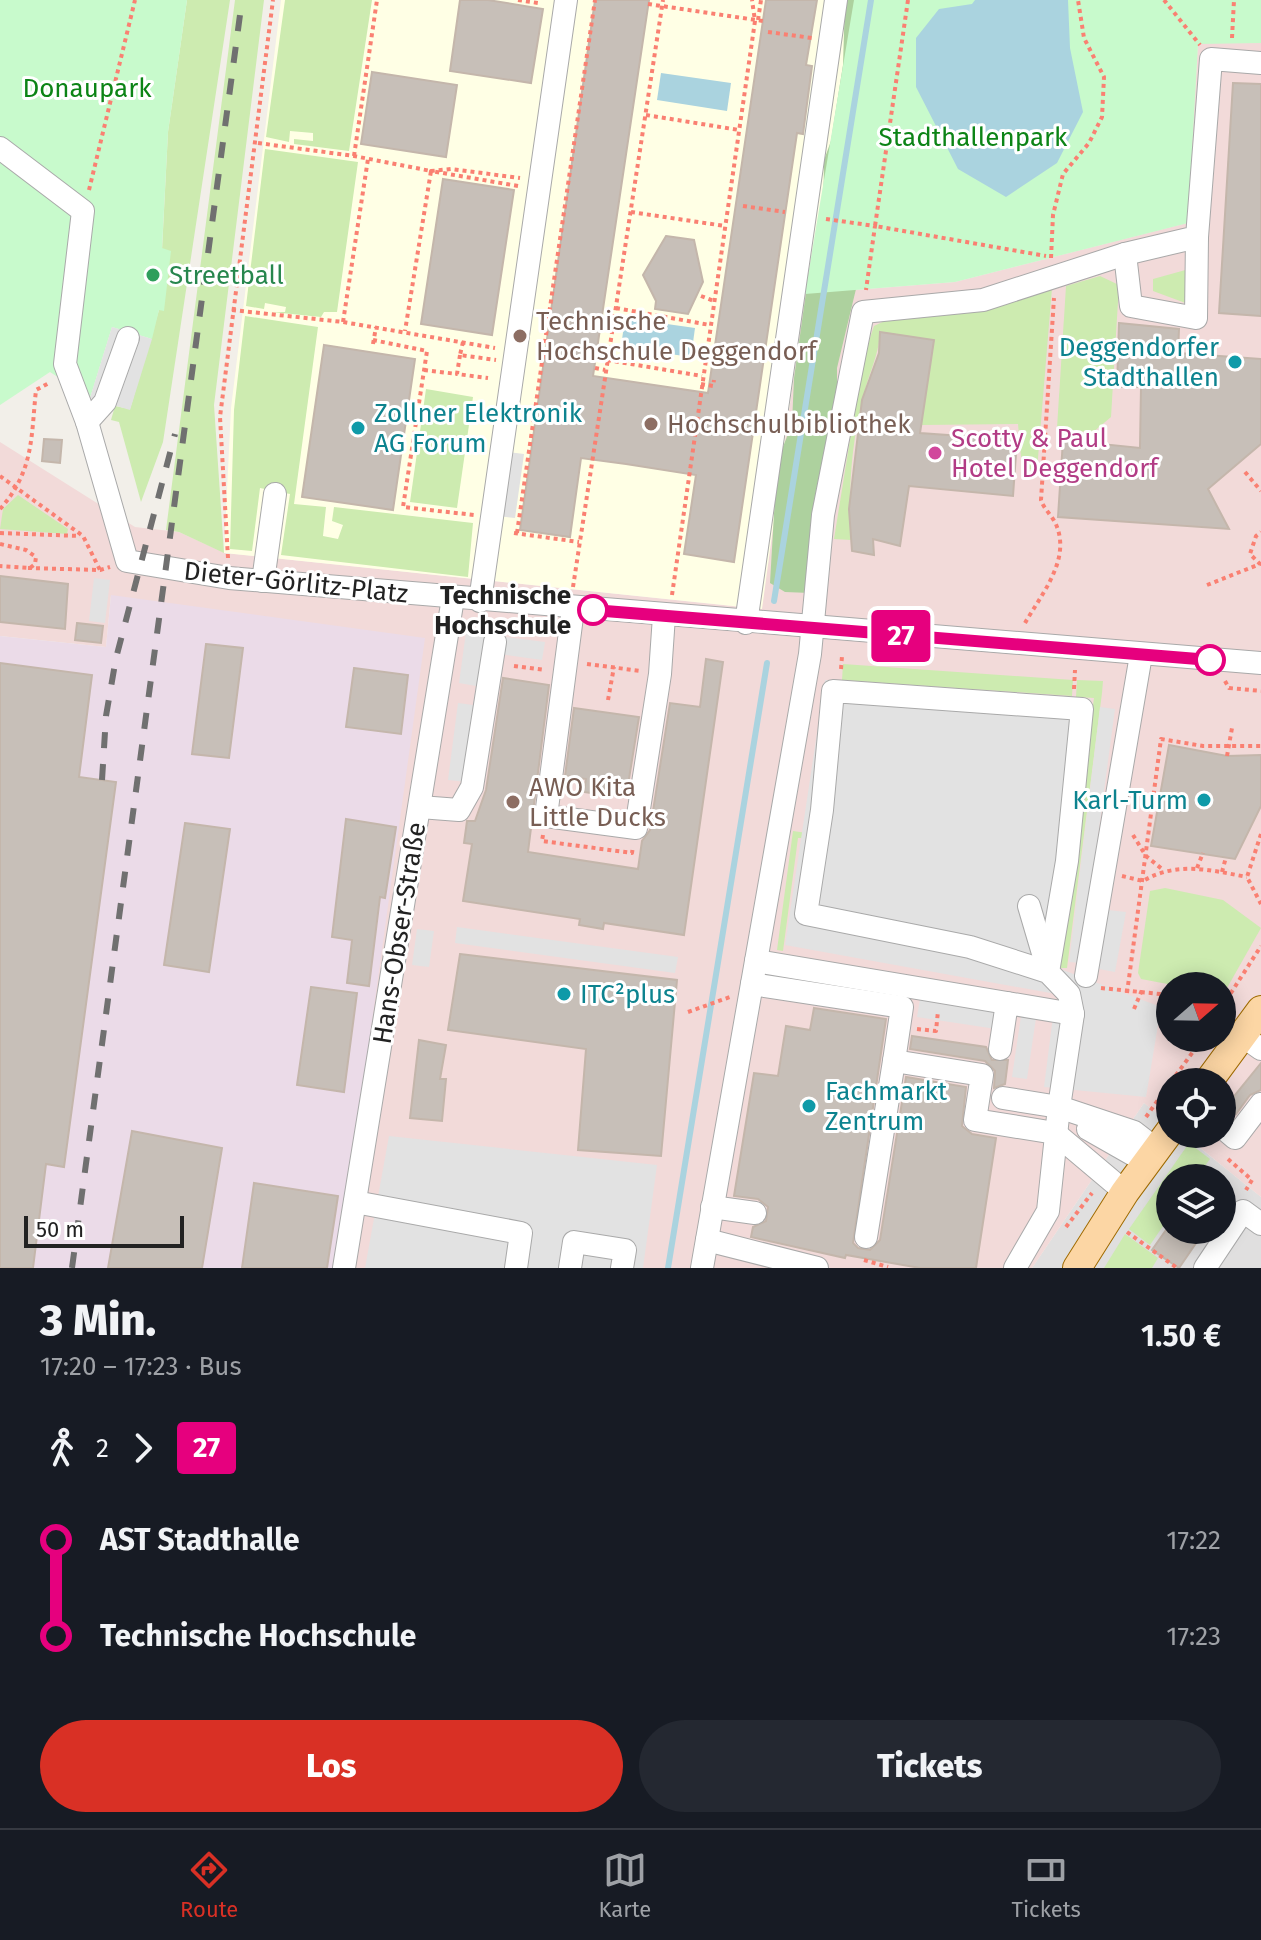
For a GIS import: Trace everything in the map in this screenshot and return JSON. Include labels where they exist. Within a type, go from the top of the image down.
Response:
[{"type":"main road","points":[[1224,1068],[1252,1043],[1261,1010]]},
{"type":"main road","points":[[1077,1268],[1156,1148]]},
{"type":"street","points":[[480,601],[566,0]]},
{"type":"street","points":[[746,623],[836,0]]},
{"type":"street","points":[[1125,254],[1131,306],[1196,318],[1197,237],[1221,60],[1261,63]]},
{"type":"street","points":[[0,148],[83,211],[65,364],[87,422],[127,561]]},
{"type":"street","points":[[702,1268],[813,629],[823,515],[863,312],[983,300],[1125,254],[1197,237]]},
{"type":"street","points":[[87,422],[105,402],[128,338]]},
{"type":"street","points":[[263,581],[275,494]]},
{"type":"street","name":"Dieter-Görlitz-Platz","points":[[127,561],[229,578],[480,601],[573,599],[667,608],[746,623],[1261,663]]},
{"type":"street","name":"Hans-Obser-Straße","points":[[344,1268],[453,598]]},
{"type":"street","points":[[573,599],[546,816],[636,828],[667,608]]},
{"type":"street","points":[[420,807],[459,810],[472,787],[494,653]]},
{"type":"street","points":[[1092,982],[1141,655]]},
{"type":"street","points":[[833,691],[1082,709],[1067,861],[1048,972],[970,947],[806,914],[822,810],[833,691]]},
{"type":"street","points":[[784,803],[822,810]]},
{"type":"street","points":[[1015,1268],[1048,1211],[1057,1120],[1073,1014],[1069,994],[1048,972],[1029,906]]},
{"type":"street","points":[[756,961],[1073,1014]]},
{"type":"street","points":[[752,984],[902,1007],[864,1248]]},
{"type":"street","points":[[1000,1049],[1007,1003]]},
{"type":"street","points":[[894,1061],[982,1075],[975,1120],[1057,1120],[1125,1192]]},
{"type":"street","points":[[1003,1098],[1057,1120],[1156,1147]]},
{"type":"street","points":[[1236,1137],[1261,1104]]},
{"type":"street","points":[[355,1202],[521,1233],[516,1268]]},
{"type":"street","points":[[712,1207],[755,1213]]},
{"type":"street","points":[[1205,1268],[1252,1217]]},
{"type":"street","points":[[707,1240],[817,1268]]},
{"type":"street","points":[[570,1268],[574,1242],[625,1250],[622,1268]]},
{"type":"path","points":[[83,211],[135,0]]},
{"type":"path","points":[[229,578],[220,417],[273,0]]},
{"type":"path","points":[[354,156],[377,0]]},
{"type":"path","points":[[518,0],[538,3],[538,0]]},
{"type":"path","points":[[517,533],[595,0]]},
{"type":"path","points":[[752,0],[759,20]]},
{"type":"path","points":[[667,608],[761,0]]},
{"type":"path","points":[[863,312],[907,9],[911,0]]},
{"type":"path","points":[[813,217],[1050,256],[1053,215],[1063,174],[1089,143],[1102,117],[1104,77],[1084,38],[1078,0]]},
{"type":"path","points":[[1164,0],[1221,60]]},
{"type":"path","points":[[1221,60],[1234,0]]},
{"type":"path","points":[[648,4],[662,3],[759,20]]},
{"type":"path","points":[[573,599],[579,542],[662,3]]},
{"type":"path","points":[[768,32],[803,37]]},
{"type":"path","points":[[646,115],[739,130]]},
{"type":"path","points":[[257,143],[539,185]]},
{"type":"path","points":[[343,322],[368,159]]},
{"type":"path","points":[[431,171],[451,169],[539,185]]},
{"type":"path","points":[[405,331],[431,171]]},
{"type":"path","points":[[743,206],[776,211]]},
{"type":"path","points":[[631,212],[725,226]]},
{"type":"path","points":[[1023,627],[1056,570],[1061,544],[1057,525],[1041,500],[1056,276]]},
{"type":"path","points":[[701,296],[714,301]]},
{"type":"path","points":[[616,308],[710,325]]},
{"type":"path","points":[[232,310],[343,322],[490,347]]},
{"type":"path","points":[[376,327],[373,342],[427,351],[403,507],[469,514]]},
{"type":"path","points":[[457,374],[463,342]]},
{"type":"path","points":[[460,355],[491,360]]},
{"type":"path","points":[[607,360],[702,376]]},
{"type":"path","points":[[595,368],[605,370]]},
{"type":"path","points":[[424,370],[488,378]]},
{"type":"path","points":[[701,384],[713,386],[714,380]]},
{"type":"path","points":[[0,509],[18,489],[29,459],[36,390],[43,386]]},
{"type":"path","points":[[1245,472],[1261,491]]},
{"type":"path","points":[[0,476],[83,536],[100,570]]},
{"type":"path","points":[[490,530],[579,542]]},
{"type":"path","points":[[1207,585],[1260,565],[1250,554],[1256,536],[1261,532]]},
{"type":"path","points":[[0,533],[83,536]]},
{"type":"path","points":[[0,544],[26,550],[36,557],[35,564],[28,568]]},
{"type":"path","points":[[0,566],[100,570],[127,561]]},
{"type":"path","points":[[494,653],[563,667],[614,667],[660,674]]},
{"type":"path","points":[[608,700],[614,667]]},
{"type":"path","points":[[1229,688],[1261,691]]},
{"type":"path","points":[[1227,756],[1232,728]]},
{"type":"path","points":[[1127,993],[1161,739],[1229,747],[1261,746]]},
{"type":"path","points":[[1261,834],[1247,877],[1261,904]]},
{"type":"path","points":[[1132,835],[1146,856],[1162,869]]},
{"type":"path","points":[[1197,868],[1203,853]]},
{"type":"path","points":[[1222,872],[1226,857]]},
{"type":"path","points":[[1143,881],[1162,869],[1197,868],[1247,877]]},
{"type":"path","points":[[1236,984],[1261,946]]},
{"type":"path","points":[[1092,982],[1127,993],[1142,990],[1156,992]]},
{"type":"path","points":[[1134,1009],[1142,990]]},
{"type":"path","points":[[688,1012],[726,999]]},
{"type":"path","points":[[912,1028],[936,1031]]},
{"type":"path","points":[[1220,1152],[1252,1180],[1240,1200],[1252,1217]]},
{"type":"path","points":[[1122,1228],[1177,1268]]},
{"type":"path","points":[[864,1248],[886,1268]]},
{"type":"shaded area","name":"Technische Hochschule Deggendorf","points":[[281,0],[854,0],[805,294],[762,609],[224,553],[231,408]]},
{"type":"shaded area","points":[[1198,43],[1261,43],[1261,1197],[1236,1177],[1236,1164],[1220,1164],[1200,1148],[1236,1148],[1236,1068],[1156,1068],[1156,1113],[1144,1103],[1032,1268],[338,1268],[111,595],[106,647],[0,636],[0,442],[135,527],[179,532],[225,553],[761,609],[805,294],[955,282],[1187,223]]},
{"type":"shaded area","points":[[112,327],[152,339],[130,410],[90,398]]},
{"type":"shaded area","points":[[507,452],[524,454],[515,518],[498,516]]},
{"type":"shaded area","points":[[94,578],[110,580],[105,623],[89,621]]},
{"type":"shaded area","points":[[111,595],[425,638],[338,1268],[0,1268],[0,636],[106,647]]},
{"type":"shaded area","points":[[466,632],[545,642],[542,660],[484,652],[467,782],[448,780],[458,703],[473,705],[476,686],[459,683]]},
{"type":"shaded area","points":[[825,680],[1091,699],[1055,967],[1156,1005],[1156,1037],[1146,1097],[1044,1087],[1053,1016],[1067,996],[785,945]]},
{"type":"shaded area","points":[[1100,707],[1115,709],[1081,963],[1069,962]]},
{"type":"shaded area","points":[[1108,910],[1126,912],[1115,972],[1099,969]]},
{"type":"shaded area","points":[[457,927],[678,957],[675,973],[455,943]]},
{"type":"shaded area","points":[[417,929],[434,931],[429,967],[412,965]]},
{"type":"shaded area","points":[[920,999],[999,1012],[996,1029],[917,1017]]},
{"type":"shaded area","points":[[1021,1016],[1036,1018],[1027,1079],[1012,1077]]},
{"type":"shaded area","points":[[1144,1103],[1156,1113],[1156,1148],[1200,1148],[1220,1164],[1156,1164],[1156,1244],[1236,1244],[1236,1177],[1261,1197],[1261,1268],[1032,1268]]},
{"type":"shaded area","points":[[389,1136],[657,1165],[643,1268],[365,1268]]},
{"type":"green space","name":"Donaupark","points":[[0,0],[187,0],[168,132],[162,248],[171,251],[164,311],[159,310],[152,339],[112,327],[90,398],[50,372],[0,405]]},
{"type":"green space","points":[[187,0],[230,0],[163,442],[141,502],[119,422],[111,420],[115,406],[130,409],[159,310],[168,132]]},
{"type":"green space","points":[[235,0],[264,0],[214,405],[224,553],[179,532],[166,530]]},
{"type":"green space","points":[[285,0],[372,0],[349,151],[294,144],[294,139],[313,141],[313,133],[290,131],[289,142],[266,137]]},
{"type":"green space","points":[[845,0],[898,0],[862,264],[837,368],[837,396],[827,423],[828,455],[810,593],[785,592],[770,583],[777,462],[792,424],[794,378],[809,271],[823,227],[824,160],[831,141],[843,65]]},
{"type":"green space","name":"Stadthallenpark","points":[[854,0],[1261,0],[1261,43],[1198,44],[1188,223],[955,282],[805,294]]},
{"type":"green space","points":[[265,149],[358,162],[337,312],[324,312],[321,317],[272,312],[285,312],[286,307],[265,303],[264,309],[246,306]]},
{"type":"green space","points":[[1189,269],[1188,304],[1153,291],[1153,279]]},
{"type":"green space","points":[[1100,276],[1119,285],[1111,417],[1092,433],[1057,428],[1066,286]]},
{"type":"green space","points":[[1052,288],[1037,470],[1022,468],[1018,424],[921,425],[934,340],[880,332],[853,451],[851,540],[834,539],[863,359],[874,326],[895,316]]},
{"type":"green space","points":[[245,316],[318,327],[294,504],[326,507],[323,536],[338,539],[343,525],[332,521],[334,507],[473,523],[468,577],[281,555],[290,494],[260,488],[252,551],[230,549],[234,410]]},
{"type":"green space","points":[[426,389],[473,397],[457,508],[410,502]]},
{"type":"green space","points":[[18,495],[68,529],[67,534],[0,529],[3,509]]},
{"type":"green space","points":[[843,664],[1073,680],[1072,696],[842,680]]},
{"type":"green space","points":[[1077,680],[1103,681],[1067,968],[1056,968],[1094,698],[1076,697]]},
{"type":"green space","points":[[793,831],[807,833],[807,838],[798,838],[783,951],[777,950]]},
{"type":"green space","points":[[1165,888],[1223,900],[1261,928],[1236,972],[1156,972],[1156,982],[1141,979],[1138,973],[1150,891]]},
{"type":"green space","points":[[1186,1148],[1196,1148],[1210,1159],[1206,1164],[1174,1164]]},
{"type":"green space","points":[[1156,1190],[1156,1236],[1150,1245],[1129,1229]]},
{"type":"green space","points":[[1125,1234],[1158,1258],[1152,1268],[1104,1268]]},
{"type":"water","points":[[975,0],[1068,0],[1070,48],[1083,112],[1057,163],[1006,197],[958,169],[916,87],[916,38],[939,9],[972,4]]},
{"type":"water","points":[[661,73],[731,83],[727,111],[657,100]]},
{"type":"water","points":[[625,318],[695,328],[691,357],[621,347]]},
{"type":"building","points":[[460,0],[488,0],[543,9],[531,83],[450,71]]},
{"type":"building","points":[[595,0],[649,0],[593,376],[708,393],[766,0],[817,0],[806,65],[812,66],[803,134],[797,133],[734,562],[684,554],[696,475],[626,464],[581,458],[570,537],[520,530]]},
{"type":"building","points":[[372,72],[457,85],[446,157],[361,144]]},
{"type":"building","points":[[1233,83],[1261,84],[1261,316],[1219,313]]},
{"type":"building","points":[[443,179],[514,190],[492,335],[421,324]]},
{"type":"building","points":[[666,236],[694,240],[703,282],[688,314],[655,309],[656,301],[643,275]]},
{"type":"building","points":[[1119,323],[1179,329],[1178,353],[1261,359],[1261,444],[1208,489],[1229,529],[1058,517],[1063,440],[1140,448],[1141,387],[1117,387]]},
{"type":"building","name":"Scotty & Paul Hotel Deggendorf","points":[[880,332],[934,340],[920,433],[1017,440],[1013,496],[909,486],[900,546],[873,539],[874,555],[852,551],[849,509],[862,400],[879,353]]},
{"type":"building","name":"Zollner Elektronik AG Forum","points":[[324,345],[415,359],[393,510],[302,497]]},
{"type":"building","points":[[44,439],[62,440],[60,463],[42,461]]},
{"type":"building","points":[[0,576],[68,584],[65,629],[0,622]]},
{"type":"building","points":[[77,623],[103,626],[101,643],[75,640]]},
{"type":"building","points":[[206,644],[243,648],[229,758],[192,754]]},
{"type":"building","points":[[706,659],[723,662],[684,935],[604,923],[603,929],[579,925],[580,919],[463,901],[472,844],[464,843],[467,821],[475,821],[486,790],[503,678],[549,685],[528,852],[638,869],[642,841],[650,830],[670,703],[700,707]]},
{"type":"building","points":[[0,663],[92,675],[79,777],[116,782],[64,1167],[46,1164],[33,1268],[0,1268]]},
{"type":"building","points":[[354,668],[408,675],[401,734],[346,727]]},
{"type":"building","points":[[574,708],[639,717],[628,785],[606,782],[604,795],[584,792],[586,779],[565,776]]},
{"type":"building","name":"Karl-Turm","points":[[1169,745],[1227,756],[1261,755],[1261,806],[1235,859],[1151,846]]},
{"type":"building","points":[[346,819],[396,827],[385,898],[380,897],[369,986],[347,983],[352,940],[332,937]]},
{"type":"building","points":[[185,823],[230,829],[209,972],[164,965]]},
{"type":"building","name":"ITC²plus","points":[[460,954],[677,980],[661,1156],[578,1150],[586,1049],[448,1030]]},
{"type":"building","points":[[311,987],[357,993],[344,1092],[297,1085]]},
{"type":"building","points":[[814,1008],[886,1019],[853,1243],[858,1248],[870,1250],[880,1240],[906,1077],[966,1087],[962,1126],[972,1134],[996,1138],[976,1268],[920,1268],[846,1255],[845,1258],[751,1237],[753,1227],[766,1221],[768,1207],[758,1199],[734,1196],[754,1073],[778,1076],[786,1026],[810,1030]]},
{"type":"building","points":[[912,1036],[986,1047],[992,1060],[1008,1060],[1005,1084],[994,1088],[995,1071],[985,1061],[910,1049]]},
{"type":"building","points":[[419,1040],[446,1045],[440,1079],[446,1079],[442,1121],[410,1118]]},
{"type":"building","points":[[1261,1063],[1261,1090],[1250,1095],[1236,1114],[1236,1094]]},
{"type":"building","points":[[132,1131],[222,1148],[202,1268],[108,1268]]},
{"type":"building","points":[[254,1183],[338,1196],[327,1268],[242,1268]]},
{"type":"building","points":[[1156,1244],[1195,1244],[1179,1268],[1152,1250]]},
{"type":"waterway","points":[[774,601],[871,0]]},
{"type":"waterway","points":[[668,1268],[767,663]]},
{"type":"railway","points":[[72,1268],[242,0]]},
{"type":"railway","points":[[102,780],[106,716],[116,658],[175,434]]},
{"type":"bus line","name":"27","points":[[593,610],[1210,660]]},
{"type":"place","name":"Streetball","points":[[153,275]]},
{"type":"place","name":"Technische Hochschule Deggendorf","points":[[520,336]]},
{"type":"place","name":"Deggendorfer Stadthallen","points":[[1235,362]]},
{"type":"place","name":"Hochschulbibliothek","points":[[651,424]]},
{"type":"place","name":"Zollner Elektronik AG Forum","points":[[358,428]]},
{"type":"place","name":"Scotty & Paul Hotel Deggendorf","points":[[935,453]]},
{"type":"place","name":"Technische Hochschule","points":[[593,610]]},
{"type":"place","name":"Karl-Turm","points":[[1204,800]]},
{"type":"place","name":"AWO Kita Little Ducks","points":[[513,802]]},
{"type":"place","name":"ITC²plus","points":[[564,994]]},
{"type":"place","name":"Fachmarkt Zentrum","points":[[809,1106]]}]
